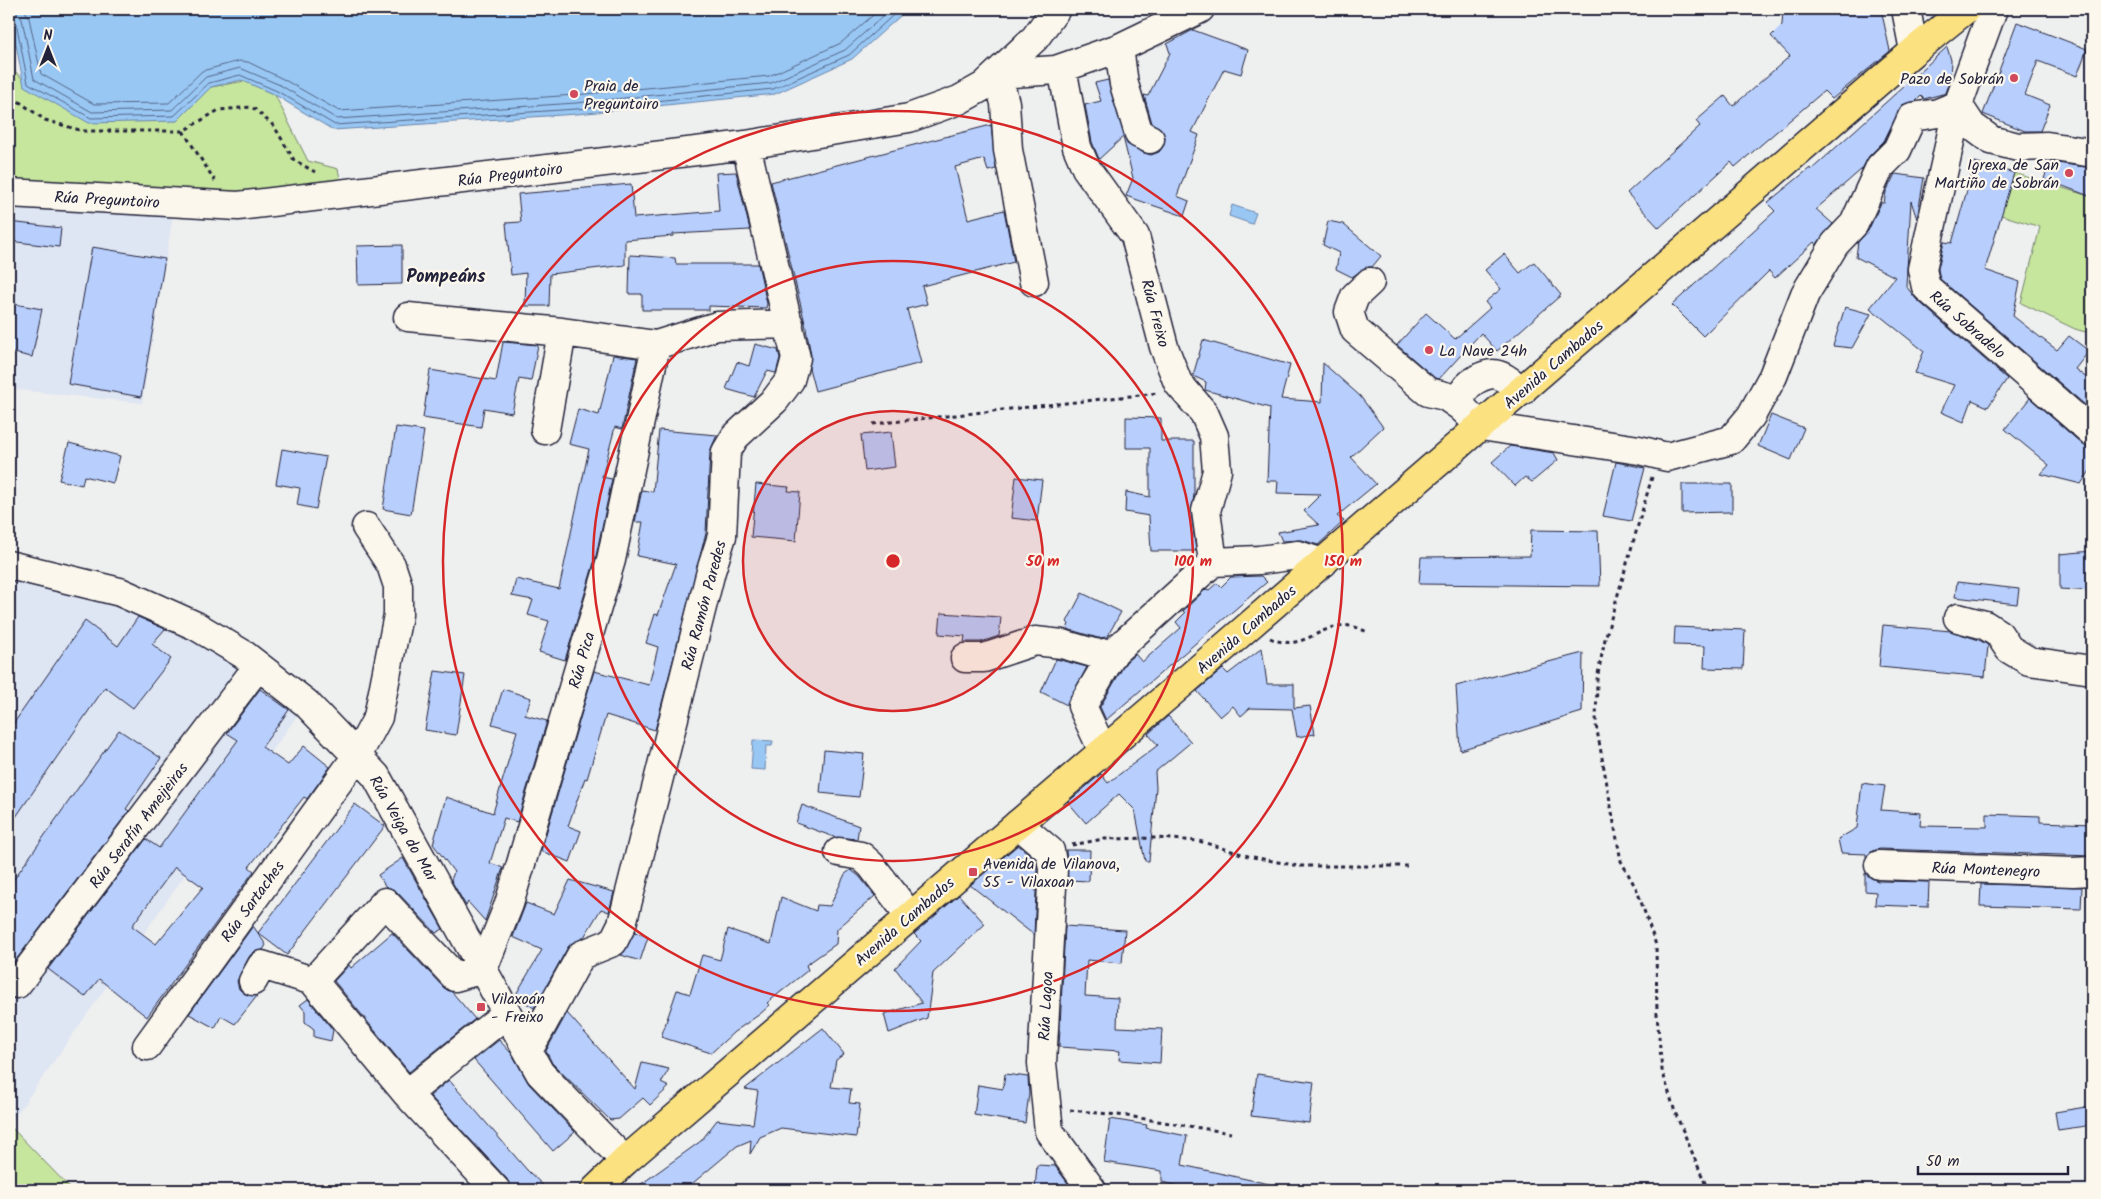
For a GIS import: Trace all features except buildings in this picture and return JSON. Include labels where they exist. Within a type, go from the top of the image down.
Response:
[{"type":"main road","name":"Avenida Cambados","points":[[595,1190],[624,1161],[1254,622],[1914,51],[1966,9]]},
{"type":"street","name":"Rúa Preguntoiro","points":[[9,193],[238,206],[746,145],[909,118],[959,100],[984,86],[1035,38],[1056,9]]},
{"type":"street","points":[[1906,9],[1914,51]]},
{"type":"street","name":"Rúa Sobradelo","points":[[1993,9],[1958,106],[1922,269],[1926,287],[2092,432]]},
{"type":"street","points":[[1034,282],[1008,150],[1005,103],[998,74],[1062,68],[1119,48],[1190,11]]},
{"type":"street","points":[[1119,48],[1124,84],[1140,134],[1150,139]]},
{"type":"street","name":"Rúa Freixo","points":[[1062,68],[1078,147],[1086,168],[1135,236],[1164,347],[1178,383],[1204,413],[1214,436],[1217,471],[1206,511],[1214,562]]},
{"type":"street","points":[[1370,282],[1355,296],[1349,312],[1355,330],[1428,392],[1444,396],[1462,407],[1481,426],[1639,450],[1667,457],[1731,440],[1751,416],[1773,376],[1805,294],[1835,244],[1854,224],[1880,167],[1897,150],[1912,117],[1938,113],[1958,106],[1972,126],[1991,140],[2018,147],[2047,146],[2087,152]]},
{"type":"street","name":"Rúa Ramón Paredes","points":[[528,1051],[582,955],[613,942],[622,924],[711,570],[722,536],[726,452],[736,437],[775,400],[790,380],[796,358],[746,145]]},
{"type":"street","points":[[408,317],[562,332],[656,346],[717,326],[789,324]]},
{"type":"street","points":[[545,430],[562,332]]},
{"type":"street","name":"Rúa Pica","points":[[483,969],[509,904],[610,560],[656,346]]},
{"type":"street","points":[[1462,407],[1462,394],[1471,384],[1487,374],[1498,374],[1522,391]]},
{"type":"street","name":"Rúa Sartaches","points":[[147,1046],[357,756],[378,717],[398,615],[398,586],[391,565],[366,527]]},
{"type":"street","points":[[1103,751],[1082,706],[1114,652],[1214,562],[1259,560],[1298,555],[1323,562]]},
{"type":"street","name":"Rúa Veiga do Mar","points":[[9,565],[120,592],[196,626],[243,654],[306,703],[376,776],[540,1073],[624,1161]]},
{"type":"street","points":[[1958,618],[1985,626],[1998,634],[2009,649],[2028,661],[2092,670]]},
{"type":"street","points":[[965,658],[984,658],[1035,642],[1062,644],[1097,654],[1114,652]]},
{"type":"street","name":"Rúa Serafín Ameijeiras","points":[[17,984],[258,666]]},
{"type":"street","points":[[1018,824],[1050,851]]},
{"type":"street","name":"Rúa Lagoa","points":[[1050,851],[1053,869],[1042,1063],[1049,1130],[1092,1190]]},
{"type":"street","points":[[839,852],[862,856],[910,916]]},
{"type":"street","name":"Rúa Montenegro","points":[[1879,864],[2073,872],[2092,871]]},
{"type":"street","points":[[313,981],[385,902],[454,977],[483,969]]},
{"type":"street","points":[[253,981],[262,965],[313,981],[407,1094],[496,1190]]},
{"type":"street","points":[[407,1094],[507,1013]]},
{"type":"path","points":[[9,89],[14,98],[45,120],[83,131],[183,131],[219,110],[252,107],[274,126],[294,160],[323,177],[343,193]]},
{"type":"path","points":[[9,101],[14,98]]},
{"type":"path","points":[[183,131],[212,178],[238,206]]},
{"type":"path","points":[[873,424],[1158,393],[1178,383]]},
{"type":"path","points":[[1667,457],[1654,473],[1605,640],[1596,679],[1596,725],[1621,861],[1637,890],[1656,945],[1657,1015],[1662,1070],[1675,1112],[1708,1190]]},
{"type":"path","points":[[1254,622],[1263,635],[1279,642],[1294,642],[1340,626],[1357,627],[1366,632]]},
{"type":"path","points":[[1050,851],[1104,839],[1156,838],[1199,840],[1248,856],[1298,866],[1407,866]]},
{"type":"path","points":[[1047,1107],[1117,1114],[1231,1134]]},
{"type":"shaded area","points":[[9,191],[175,203],[142,403],[9,389]]},
{"type":"shaded area","points":[[9,565],[120,592],[306,703],[9,1125]]},
{"type":"green space","points":[[9,65],[35,92],[177,121],[211,87],[245,81],[275,95],[308,161],[338,169],[343,193],[9,191]]},
{"type":"green space","points":[[2014,173],[2092,197],[2092,334],[2075,329],[2021,303],[2040,227],[2001,215]]},
{"type":"green space","points":[[9,1125],[72,1190],[9,1190]]},
{"type":"water","name":"Praia de Preguntoiro","points":[[9,9],[908,9],[852,59],[775,94],[577,114],[333,130],[275,95],[241,80],[211,87],[177,121],[89,123],[24,86]]},
{"type":"water","points":[[1232,205],[1256,213],[1252,224],[1229,216]]},
{"type":"water","points":[[753,740],[773,741],[772,746],[766,746],[765,770],[751,769]]},
{"type":"place","name":"Pazo de Sobrán","points":[[2014,78]]},
{"type":"place","name":"Praia de Preguntoiro","points":[[574,94]]},
{"type":"place","name":"Igrexa de San Martiño de Sobrán","points":[[2069,173]]},
{"type":"place","name":"La Nave 24h","points":[[1429,350]]},
{"type":"place","name":"Avenida de Vilanova, 55 - Vilaxoan","points":[[973,872]]},
{"type":"place","name":"Vilaxoán - Freixo","points":[[481,1007]]},
{"type":"district","name":"Pompeáns","points":[[446,276]]}]
